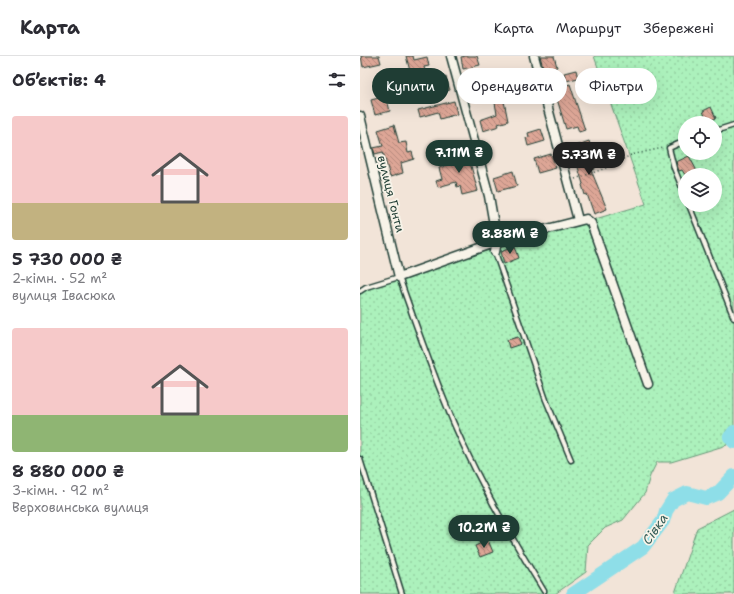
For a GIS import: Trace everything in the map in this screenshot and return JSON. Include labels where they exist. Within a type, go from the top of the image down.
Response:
[{"type":"street","points":[[451,56],[489,196],[497,242],[495,252]]},
{"type":"street","points":[[534,56],[578,220]]},
{"type":"street","name":"вулиця Гонти","points":[[360,116],[399,276]]},
{"type":"street","points":[[399,276],[497,242],[586,219],[592,223],[648,384]]},
{"type":"lane","points":[[722,129],[734,125]]},
{"type":"lane","points":[[678,144],[669,148],[678,178]]},
{"type":"lane","points":[[692,212],[734,318]]},
{"type":"lane","points":[[495,252],[546,400],[571,460]]},
{"type":"lane","points":[[360,291],[366,287],[399,276],[443,398],[465,448],[507,530],[544,591]]},
{"type":"lane","points":[[360,460],[402,594]]},
{"type":"path","points":[[568,181],[606,168],[631,155],[659,148],[669,148]]},
{"type":"green space","points":[[594,56],[734,56],[734,427],[726,431],[727,445],[671,462],[657,462],[650,476],[645,493],[623,520],[605,528],[588,545],[586,572],[555,594],[360,594],[360,290],[399,277],[646,204],[611,104],[657,104],[657,68],[598,68]]},
{"type":"green space","points":[[734,509],[734,594],[673,594],[675,593],[697,528]]},
{"type":"building","points":[[361,56],[379,56],[381,63],[363,67]]},
{"type":"building","points":[[406,56],[413,56],[414,60],[427,57],[429,66],[424,68],[409,68]]},
{"type":"building","points":[[477,56],[480,65],[463,68],[461,57]]},
{"type":"building","points":[[540,56],[554,56],[557,67],[543,68]]},
{"type":"building","points":[[575,70],[575,79],[567,81],[567,72]]},
{"type":"building","points":[[570,84],[575,104],[577,104],[585,130],[579,132],[577,126],[566,129],[558,104],[567,104],[567,85]]},
{"type":"building","points":[[454,101],[457,114],[440,119],[438,112],[420,117],[418,110],[442,104],[449,104],[449,102]]},
{"type":"building","points":[[372,104],[388,104],[390,111],[375,115]]},
{"type":"building","points":[[495,104],[505,104],[508,121],[498,124],[499,126],[483,131],[480,120],[497,114]]},
{"type":"building","points":[[711,107],[715,116],[705,116],[703,111]]},
{"type":"building","points":[[394,125],[399,143],[406,142],[408,153],[412,152],[414,159],[401,163],[403,173],[390,177],[383,152],[375,154],[373,148],[383,146],[378,130]]},
{"type":"building","points":[[541,129],[545,141],[528,146],[526,138],[529,137],[528,133]]},
{"type":"building","points":[[589,141],[594,157],[592,158],[595,169],[591,170],[607,209],[594,214],[587,194],[585,195],[572,147]]},
{"type":"building","points":[[467,152],[478,191],[462,195],[460,186],[457,187],[456,182],[438,187],[436,181],[442,179],[439,168],[454,163],[451,157]]},
{"type":"building","points":[[551,154],[556,168],[538,173],[534,159]]},
{"type":"building","points":[[680,160],[691,160],[695,168],[678,168],[676,162]]},
{"type":"building","points":[[513,171],[517,186],[498,191],[494,177]]},
{"type":"building","points":[[515,246],[519,258],[504,264],[501,251]]},
{"type":"building","points":[[518,337],[521,344],[509,348],[507,340]]},
{"type":"building","points":[[488,540],[493,552],[480,557],[475,546]]},
{"type":"waterway","name":"Сівка","points":[[734,432],[730,437],[734,442]]},
{"type":"waterway","name":"Сівка","points":[[573,594],[643,547],[663,521],[666,511],[673,500],[687,493],[706,498],[718,493],[734,476]]}]
